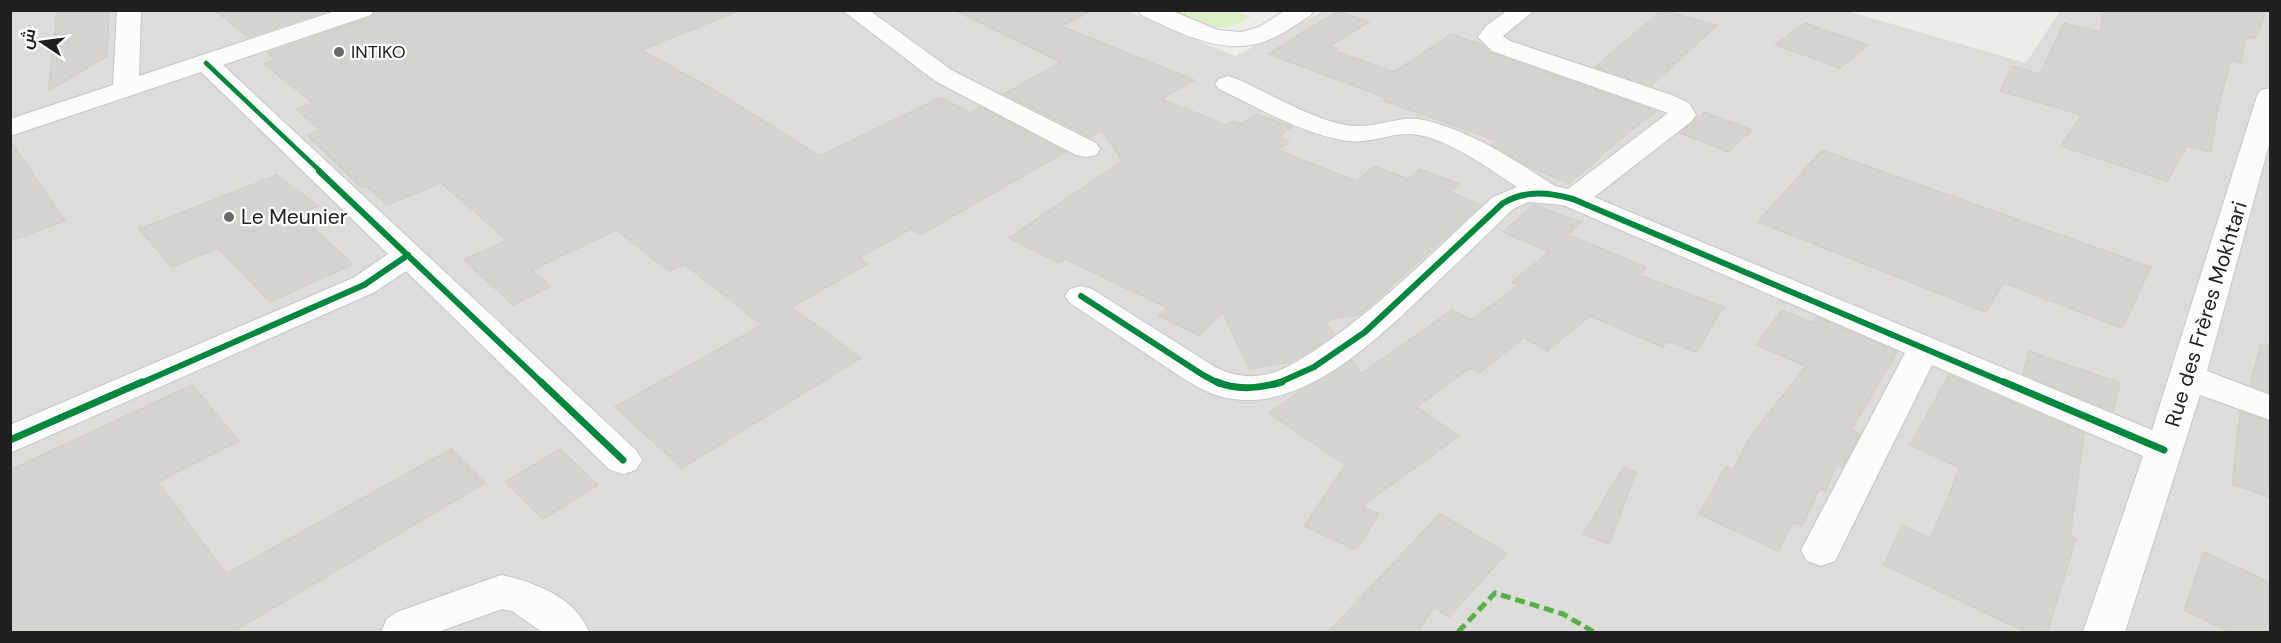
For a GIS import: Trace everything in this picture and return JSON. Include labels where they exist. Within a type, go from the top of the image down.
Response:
[{"type":"street","points":[[126,90],[129,10]]},
{"type":"street","points":[[10,128],[363,10]]},
{"type":"street","points":[[854,10],[944,75],[1086,149]]},
{"type":"street","points":[[1149,10],[1186,27],[1217,37],[1236,40],[1255,37],[1303,10]]},
{"type":"street","points":[[1081,296],[1203,375],[1221,384],[1242,388],[1263,387],[1282,382],[1314,367],[1365,332],[1503,203],[1521,194],[1560,196],[1683,115],[1680,109],[1663,101],[1501,46],[1490,37],[1494,31],[1524,10]]},
{"type":"street","points":[[206,63],[623,460]]},
{"type":"street","points":[[1228,84],[1333,130],[1356,134],[1410,125],[1425,128],[1480,152],[1560,196],[2164,450]]},
{"type":"street","name":"Rue des Frères Mokhtari","points":[[2104,633],[2188,378],[2271,96]]},
{"type":"street","points":[[10,440],[364,285],[408,255]]},
{"type":"street","points":[[1821,550],[1924,348]]},
{"type":"street","points":[[2188,378],[2271,408]]},
{"type":"street","points":[[402,633],[412,624],[501,592],[522,596],[554,617],[568,633]]},
{"type":"shaded area","points":[[1124,10],[1235,56],[1324,11],[1844,10],[2026,63],[2060,11],[2270,11],[2270,632],[11,632],[10,11]]},
{"type":"green space","points":[[1168,11],[1233,11],[1251,17],[1228,27],[1218,28],[1200,24]]},
{"type":"building","points":[[57,10],[109,10],[107,56],[48,91]]},
{"type":"building","points":[[214,10],[329,10],[248,37]]},
{"type":"building","points":[[376,10],[736,10],[736,12],[641,50],[714,90],[820,156],[941,97],[970,113],[980,107],[1065,152],[920,235],[911,229],[859,258],[868,264],[791,307],[861,358],[682,468],[615,407],[762,325],[684,264],[669,271],[616,230],[532,270],[551,286],[513,305],[464,260],[507,240],[441,183],[387,205],[366,186],[362,188],[307,135],[320,130],[296,109],[313,103],[264,64],[276,60],[267,53],[372,17]]},
{"type":"building","points":[[954,10],[1094,10],[1061,26],[1194,80],[1161,99],[1226,125],[1232,121],[1242,124],[1257,114],[1292,127],[1279,137],[1289,141],[1277,150],[1356,181],[1375,166],[1408,179],[1420,169],[1459,184],[1450,192],[1481,205],[1360,314],[1325,321],[1334,334],[1316,347],[1291,362],[1249,369],[1223,312],[1199,335],[1159,316],[1168,308],[1065,259],[1059,263],[1009,238],[1122,161],[1102,130],[1090,137],[1004,94],[1061,62]]},
{"type":"building","points":[[1662,10],[1717,25],[1651,86],[1595,67]]},
{"type":"building","points":[[2102,10],[2267,10],[2255,39],[2246,37],[2241,63],[2231,60],[2218,107],[2211,152],[2187,146],[2167,181],[2061,146],[2082,115],[2000,91],[2012,66],[2040,74],[2064,23],[2101,32]]},
{"type":"building","points":[[1338,11],[1369,22],[1330,46],[1338,49],[1335,51],[1394,72],[1451,34],[1483,45],[1491,53],[1656,111],[1569,183],[1527,166],[1492,145],[1498,141],[1384,101],[1387,98],[1268,54]]},
{"type":"building","points":[[1805,23],[1868,45],[1840,68],[1775,45]]},
{"type":"building","points":[[1704,112],[1752,130],[1728,152],[1680,133]]},
{"type":"building","points":[[10,141],[65,221],[10,241]]},
{"type":"building","points":[[1822,150],[2151,267],[2122,328],[2004,283],[1986,312],[1758,222]]},
{"type":"building","points":[[277,175],[318,206],[298,214],[353,264],[270,302],[218,248],[172,267],[139,229]]},
{"type":"building","points":[[1534,205],[1581,222],[1557,245],[1569,235],[1646,267],[1639,275],[1724,307],[1696,352],[1667,341],[1663,347],[1590,316],[1547,351],[1524,338],[1479,373],[1470,368],[1417,407],[1459,436],[1362,506],[1379,514],[1356,550],[1304,526],[1345,465],[1269,413],[1352,360],[1361,374],[1452,310],[1471,320],[1519,285],[1512,282],[1549,252],[1503,232]]},
{"type":"building","points":[[1782,310],[1813,323],[1817,317],[1897,352],[1851,430],[1860,434],[1845,462],[1842,467],[1837,465],[1825,491],[1820,489],[1802,526],[1793,522],[1778,551],[1699,514],[1726,467],[1733,469],[1750,437],[1806,366],[1756,345]]},
{"type":"building","points":[[2261,344],[2271,345],[2271,393],[2250,385]]},
{"type":"building","points":[[2029,351],[2120,383],[2113,411],[2023,374]]},
{"type":"building","points":[[1949,375],[2084,433],[2070,536],[2076,539],[2047,633],[2028,633],[1884,565],[1902,525],[1931,538],[1960,468],[1910,445]]},
{"type":"building","points":[[192,385],[239,441],[158,482],[226,574],[451,449],[485,483],[231,633],[10,633],[10,470]]},
{"type":"building","points":[[2240,412],[2271,422],[2271,498],[2232,484]]},
{"type":"building","points":[[560,449],[598,485],[543,519],[505,482]]},
{"type":"building","points":[[1624,467],[1636,472],[1609,544],[1583,534]]},
{"type":"building","points":[[1440,514],[1507,553],[1449,617],[1434,607],[1417,633],[1327,633]]},
{"type":"building","points":[[2204,552],[2271,583],[2271,633],[2232,633],[2184,610]]},
{"type":"marked path","points":[[1458,632],[1495,593],[1563,614],[1594,632]]},
{"type":"cycle path","points":[[206,63],[623,460]]},
{"type":"cycle path","points":[[1081,296],[1203,375],[1221,384],[1242,388],[1263,387],[1282,382],[1314,367],[1365,332],[1503,203],[1528,193],[1546,193],[1573,199],[2164,450]]},
{"type":"cycle path","points":[[10,440],[364,285],[408,255]]},
{"type":"place","name":"INTIKO","points":[[339,52]]},
{"type":"place","name":"Le Meunier","points":[[229,217]]}]
